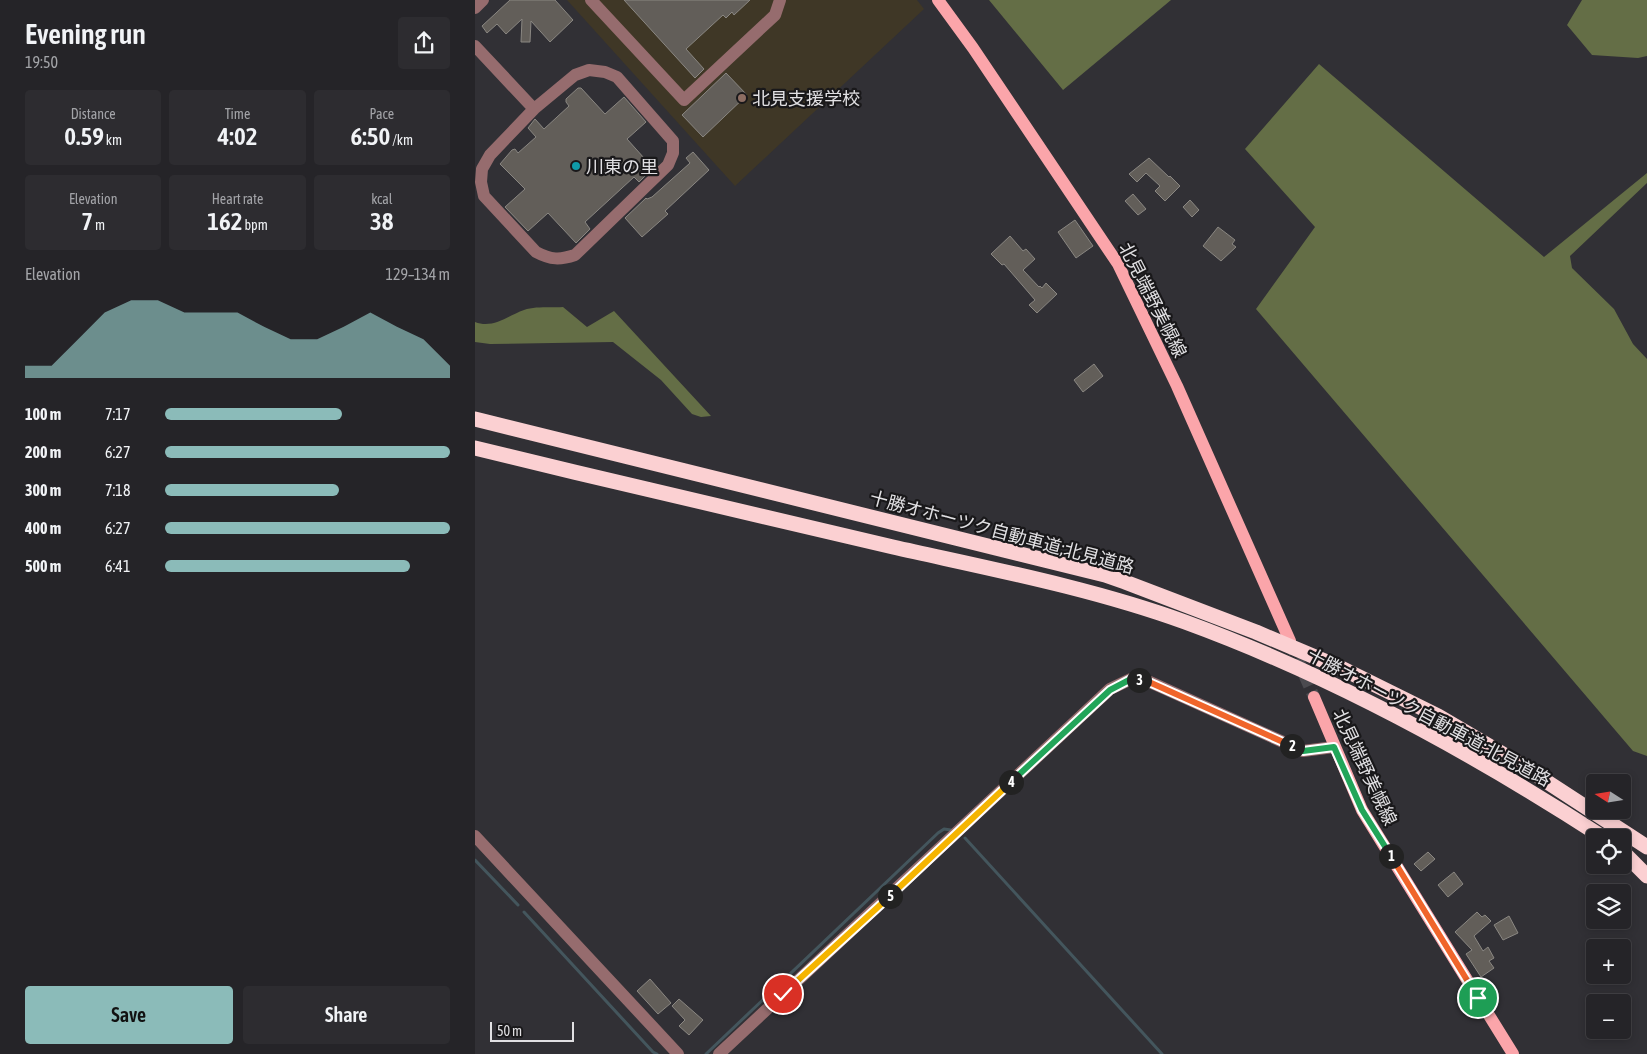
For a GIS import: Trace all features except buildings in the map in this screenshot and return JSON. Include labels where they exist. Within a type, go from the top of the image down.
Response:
[{"type":"highway","name":"十勝オホーツク自動車道;北見道路","points":[[475,419],[1111,577],[1256,632],[1341,668],[1438,716],[1518,764],[1647,847]]},
{"type":"highway","name":"十勝オホーツク自動車道;北見道路","points":[[475,448],[668,495],[1087,591],[1186,623],[1331,683],[1430,735],[1520,786],[1589,829]]},
{"type":"highway","points":[[1518,764],[1586,801]]},
{"type":"highway","points":[[1617,819],[1647,836]]},
{"type":"highway","points":[[1631,857],[1647,868]]},
{"type":"highway","points":[[1631,859],[1647,876]]},
{"type":"main road","name":"北見端野美幌線","points":[[938,0],[979,56],[1118,264],[1177,386],[1290,641]]},
{"type":"main road","name":"北見端野美幌線","points":[[1313,697],[1362,810],[1513,1054]]},
{"type":"street","points":[[475,8],[483,0]]},
{"type":"street","points":[[591,0],[684,100],[775,15],[780,0]]},
{"type":"street","points":[[475,46],[534,109]]},
{"type":"street","points":[[589,70],[605,72],[617,77],[673,141],[673,153],[668,165],[575,254],[561,260],[547,258],[536,252],[484,196],[481,182],[482,169],[490,155],[534,109],[575,75],[589,70]]},
{"type":"street","points":[[719,1054],[1110,690],[1131,679],[1149,682],[1303,751],[1334,747]]},
{"type":"street","points":[[475,836],[678,1054]]},
{"type":"shaded area","name":"北見支援学校","points":[[567,0],[917,0],[924,9],[735,186]]},
{"type":"green space","points":[[989,0],[1171,0],[1063,90]]},
{"type":"green space","points":[[1582,0],[1647,0],[1647,56],[1638,58],[1592,55],[1567,25]]},
{"type":"green space","points":[[1319,64],[1544,257],[1647,173],[1647,183],[1570,256],[1572,268],[1614,309],[1633,344],[1647,359],[1647,756],[1633,751],[1256,309],[1315,227],[1245,149]]},
{"type":"green space","points":[[563,307],[587,327],[614,311],[711,416],[701,417],[692,414],[661,380],[613,342],[490,344],[475,342],[475,322],[482,324],[494,323],[528,309]]},
{"type":"waterway","points":[[706,1054],[938,833],[944,829],[951,830]]},
{"type":"waterway","points":[[965,838],[1162,1054]]},
{"type":"waterway","points":[[475,860],[518,905]]},
{"type":"waterway","points":[[524,912],[653,1052],[657,1054]]},
{"type":"tunnel","points":[[1290,642],[1314,697]]},
{"type":"place","name":"北見支援学校","points":[[742,98]]},
{"type":"place","name":"川東の里","points":[[576,166]]},
{"type":"route","points":[[783,994],[873,913],[1110,690],[1131,679],[1149,682],[1303,751],[1334,747],[1362,810],[1478,998]]}]
